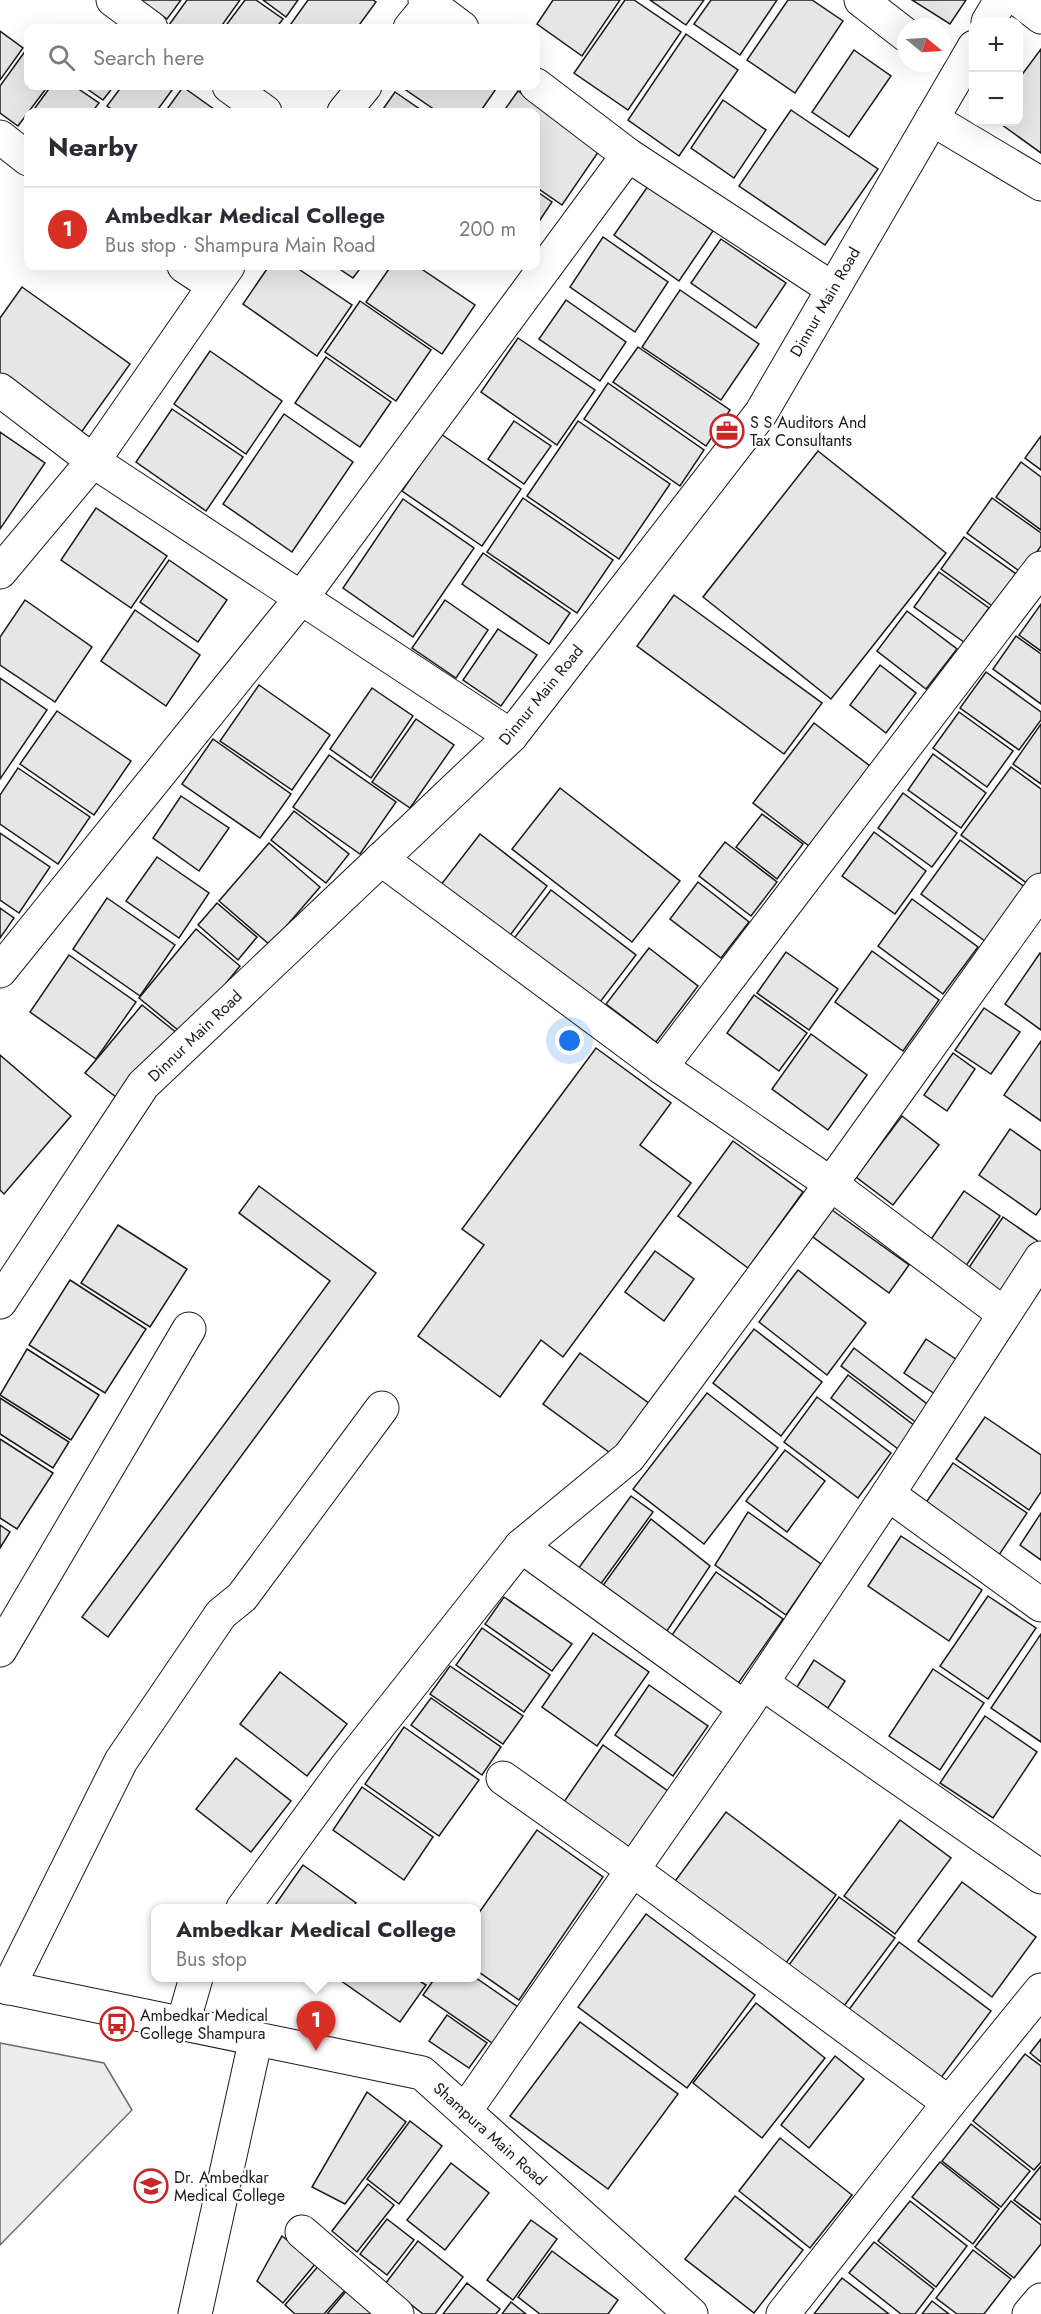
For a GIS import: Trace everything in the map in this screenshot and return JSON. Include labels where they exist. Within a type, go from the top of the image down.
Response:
[{"type":"street","points":[[113,0],[146,24]]},
{"type":"street","points":[[861,0],[897,28]]},
{"type":"street","points":[[990,18],[1001,0]]},
{"type":"street","points":[[1019,0],[1041,17]]},
{"type":"street","points":[[424,8],[454,24]]},
{"type":"street","name":"Dinnur Main Road","points":[[0,1302],[143,1085],[511,736],[761,413],[932,119],[958,61]]},
{"type":"street","points":[[540,88],[628,155],[834,289]]},
{"type":"street","points":[[234,90],[259,108]]},
{"type":"street","points":[[347,108],[362,90]]},
{"type":"street","points":[[932,119],[1041,184]]},
{"type":"street","points":[[0,137],[24,156]]},
{"type":"street","points":[[0,971],[302,597],[628,155]]},
{"type":"street","points":[[0,572],[93,460],[221,275],[200,270]]},
{"type":"street","points":[[0,390],[93,460],[511,736]]},
{"type":"street","points":[[661,1067],[1041,568]]},
{"type":"street","points":[[381,859],[661,1067],[831,1184],[1022,1301]]},
{"type":"street","points":[[246,1904],[347,1766],[521,1546],[629,1457],[831,1184],[1041,890]]},
{"type":"street","points":[[465,2111],[753,1696],[888,1494],[1022,1301],[1041,1258]]},
{"type":"street","points":[[0,1650],[189,1329]]},
{"type":"street","points":[[4,1987],[121,1761],[220,1614],[242,1597],[382,1408]]},
{"type":"street","points":[[888,1494],[1041,1605]]},
{"type":"street","points":[[521,1546],[753,1696],[1041,1876]]},
{"type":"street","points":[[503,1778],[633,1870],[949,2103]]},
{"type":"street","points":[[183,2023],[195,1982]]},
{"type":"street","name":"Shampura Main Road","points":[[4,1987],[422,2073],[692,2314]]},
{"type":"street","points":[[783,2314],[1041,1990]]},
{"type":"street","points":[[195,2314],[256,2038]]},
{"type":"street","points":[[302,2232],[397,2314]]},
{"type":"street","points":[[1029,2314],[1041,2300]]},
{"type":"shaded area","points":[[0,2043],[104,2063],[132,2110],[0,2245]]},
{"type":"building","points":[[140,0],[181,0],[167,19]]},
{"type":"building","points":[[187,0],[240,0],[223,24],[170,24]]},
{"type":"building","points":[[245,0],[256,0],[283,19],[279,24],[227,24]]},
{"type":"building","points":[[263,0],[298,0],[286,17]]},
{"type":"building","points":[[308,0],[373,0],[376,2],[360,24],[291,24]]},
{"type":"building","points":[[553,0],[620,0],[582,56],[537,24]]},
{"type":"building","points":[[625,0],[634,0],[681,32],[628,110],[574,73]]},
{"type":"building","points":[[650,0],[704,0],[686,25]]},
{"type":"building","points":[[711,0],[777,0],[740,55],[694,24]]},
{"type":"building","points":[[788,0],[812,0],[843,21],[795,93],[747,60]]},
{"type":"building","points":[[912,0],[966,0],[951,22],[951,18],[940,18]]},
{"type":"building","points":[[0,31],[23,48],[0,80]]},
{"type":"building","points":[[686,34],[738,70],[679,156],[628,120]]},
{"type":"building","points":[[1041,49],[1041,153],[1004,126],[1023,126],[1023,73]]},
{"type":"building","points":[[854,50],[891,76],[849,137],[812,112]]},
{"type":"building","points":[[24,53],[24,90],[45,90],[32,108],[24,108],[24,118],[18,126],[0,113],[0,86]]},
{"type":"building","points":[[48,90],[80,90],[99,103],[95,108],[35,108]]},
{"type":"building","points":[[89,90],[111,90],[103,100]]},
{"type":"building","points":[[119,90],[172,90],[159,108],[110,108],[107,106]]},
{"type":"building","points":[[181,90],[187,90],[212,108],[168,108]]},
{"type":"building","points":[[406,90],[495,90],[483,108],[432,108]]},
{"type":"building","points":[[518,91],[601,148],[562,205],[540,190],[540,108],[506,108]]},
{"type":"building","points":[[395,92],[418,108],[384,108]]},
{"type":"building","points":[[723,100],[766,130],[734,178],[691,148]]},
{"type":"building","points":[[791,110],[878,169],[825,245],[739,186]]},
{"type":"building","points":[[648,186],[713,231],[679,281],[614,235]]},
{"type":"building","points":[[540,194],[552,202],[540,220]]},
{"type":"building","points":[[603,237],[668,282],[635,332],[570,287]]},
{"type":"building","points":[[721,239],[786,283],[756,328],[691,283]]},
{"type":"building","points":[[266,270],[300,270],[352,305],[317,356],[243,304]]},
{"type":"building","points":[[341,270],[359,270],[353,278]]},
{"type":"building","points":[[388,270],[423,270],[475,305],[442,354],[366,302]]},
{"type":"building","points":[[22,287],[130,364],[80,434],[0,377],[0,318]]},
{"type":"building","points":[[680,290],[759,344],[721,400],[642,347]]},
{"type":"building","points":[[566,300],[626,342],[600,381],[539,339]]},
{"type":"building","points":[[360,301],[431,350],[396,401],[325,352]]},
{"type":"building","points":[[518,338],[595,390],[557,445],[481,392]]},
{"type":"building","points":[[638,347],[730,410],[706,446],[613,382]]},
{"type":"building","points":[[210,351],[282,401],[246,454],[174,404]]},
{"type":"building","points":[[326,357],[391,402],[360,447],[295,403]]},
{"type":"building","points":[[608,383],[704,450],[680,486],[584,419]]},
{"type":"building","points":[[172,409],[243,457],[206,511],[136,462]]},
{"type":"building","points":[[284,414],[353,462],[292,552],[223,504]]},
{"type":"building","points":[[514,421],[551,446],[524,484],[488,459]]},
{"type":"building","points":[[578,421],[670,484],[619,559],[527,496]]},
{"type":"building","points":[[0,432],[45,463],[0,529]]},
{"type":"building","points":[[441,434],[521,489],[482,546],[402,491]]},
{"type":"building","points":[[1041,436],[1041,470],[1025,458]]},
{"type":"building","points":[[818,451],[946,553],[831,699],[703,597]]},
{"type":"building","points":[[1021,462],[1041,477],[1041,530],[996,497]]},
{"type":"building","points":[[523,498],[613,560],[577,613],[487,552]]},
{"type":"building","points":[[992,498],[1041,533],[1041,546],[1022,573],[967,533]]},
{"type":"building","points":[[403,499],[474,548],[413,637],[343,588]]},
{"type":"building","points":[[96,508],[167,556],[131,608],[61,560]]},
{"type":"building","points":[[964,537],[1019,576],[995,608],[941,569]]},
{"type":"building","points":[[483,553],[570,613],[549,644],[462,584]]},
{"type":"building","points":[[169,560],[227,600],[198,642],[140,602]]},
{"type":"building","points":[[939,572],[989,608],[964,642],[914,607]]},
{"type":"building","points":[[674,595],[822,703],[784,754],[637,646]]},
{"type":"building","points":[[25,600],[92,647],[55,702],[0,665],[0,637]]},
{"type":"building","points":[[445,600],[488,630],[456,678],[412,648]]},
{"type":"building","points":[[1041,604],[1041,651],[1019,635]]},
{"type":"building","points":[[135,610],[200,655],[166,706],[101,661]]},
{"type":"building","points":[[907,611],[957,649],[926,689],[877,651]]},
{"type":"building","points":[[498,629],[537,655],[501,706],[463,680]]},
{"type":"building","points":[[1016,636],[1041,654],[1041,704],[993,669]]},
{"type":"building","points":[[880,665],[916,693],[886,733],[850,705]]},
{"type":"building","points":[[986,672],[1041,712],[1041,720],[1019,750],[960,708]]},
{"type":"building","points":[[0,678],[47,710],[0,779]]},
{"type":"building","points":[[259,685],[330,735],[292,790],[220,741]]},
{"type":"building","points":[[372,688],[413,716],[371,778],[330,749]]},
{"type":"building","points":[[57,711],[131,761],[94,815],[20,764]]},
{"type":"building","points":[[959,712],[1013,751],[987,787],[933,748]]},
{"type":"building","points":[[416,719],[454,745],[410,808],[372,782]]},
{"type":"building","points":[[814,723],[870,766],[809,846],[753,803]]},
{"type":"building","points":[[1041,724],[1041,784],[1013,764]]},
{"type":"building","points":[[213,739],[291,794],[260,838],[182,784]]},
{"type":"building","points":[[933,754],[986,793],[961,828],[908,790]]},
{"type":"building","points":[[329,755],[396,802],[360,854],[293,807]]},
{"type":"building","points":[[1011,767],[1041,789],[1041,875],[1032,887],[961,835]]},
{"type":"building","points":[[18,768],[90,817],[58,864],[0,824],[0,795]]},
{"type":"building","points":[[560,788],[680,881],[632,942],[512,849]]},
{"type":"building","points":[[903,793],[957,833],[932,867],[878,828]]},
{"type":"building","points":[[181,796],[229,828],[199,871],[153,838]]},
{"type":"building","points":[[294,811],[349,854],[326,883],[271,840]]},
{"type":"building","points":[[762,814],[803,844],[777,879],[736,847]]},
{"type":"building","points":[[874,832],[926,871],[895,914],[842,876]]},
{"type":"building","points":[[0,833],[50,867],[19,913],[0,900]]},
{"type":"building","points":[[480,834],[547,886],[508,938],[440,886]]},
{"type":"building","points":[[960,840],[1029,890],[989,944],[921,894]]},
{"type":"building","points":[[725,842],[777,882],[751,916],[699,876]]},
{"type":"building","points":[[269,843],[320,887],[270,945],[219,901]]},
{"type":"building","points":[[157,857],[209,893],[179,938],[126,901]]},
{"type":"building","points":[[698,882],[749,922],[721,958],[670,919]]},
{"type":"building","points":[[551,890],[636,955],[597,1006],[512,941]]},
{"type":"building","points":[[107,898],[175,945],[140,996],[73,949]]},
{"type":"building","points":[[912,899],[978,947],[943,994],[878,946]]},
{"type":"building","points":[[217,903],[257,937],[238,960],[198,925]]},
{"type":"building","points":[[0,908],[14,918],[0,938]]},
{"type":"building","points":[[196,929],[240,966],[184,1035],[139,998]]},
{"type":"building","points":[[649,948],[698,986],[656,1042],[606,1004]]},
{"type":"building","points":[[872,951],[939,1000],[903,1051],[835,1002]]},
{"type":"building","points":[[786,952],[838,989],[809,1030],[757,993]]},
{"type":"building","points":[[1041,954],[1041,1030],[1005,1004]]},
{"type":"building","points":[[69,955],[136,1002],[96,1059],[30,1012]]},
{"type":"building","points":[[754,995],[807,1033],[779,1071],[727,1033]]},
{"type":"building","points":[[142,1005],[177,1033],[121,1101],[85,1073]]},
{"type":"building","points":[[984,1008],[1020,1032],[991,1074],[955,1050]]},
{"type":"building","points":[[811,1034],[867,1075],[828,1130],[772,1089]]},
{"type":"building","points":[[1041,1041],[1041,1121],[1004,1095]]},
{"type":"building","points":[[596,1048],[671,1103],[640,1145],[691,1183],[563,1357],[541,1340],[500,1397],[418,1336],[484,1245],[462,1229]]},
{"type":"building","points":[[953,1053],[975,1069],[947,1111],[924,1095]]},
{"type":"building","points":[[0,1055],[71,1116],[4,1194],[0,1190]]},
{"type":"building","points":[[902,1116],[939,1145],[893,1205],[856,1177]]},
{"type":"building","points":[[1010,1129],[1041,1151],[1041,1208],[1036,1215],[979,1175]]},
{"type":"building","points":[[733,1141],[803,1192],[748,1268],[678,1216]]},
{"type":"building","points":[[259,1186],[376,1273],[108,1637],[82,1617],[330,1281],[239,1213]]},
{"type":"building","points":[[964,1191],[1000,1216],[961,1273],[925,1248]]},
{"type":"building","points":[[832,1210],[909,1265],[889,1293],[813,1237]]},
{"type":"building","points":[[1003,1217],[1039,1242],[1001,1297],[966,1272]]},
{"type":"building","points":[[118,1225],[187,1269],[150,1327],[81,1283]]},
{"type":"building","points":[[655,1251],[694,1279],[664,1321],[625,1292]]},
{"type":"building","points":[[798,1270],[866,1323],[827,1375],[759,1322]]},
{"type":"building","points":[[70,1280],[146,1329],[105,1393],[29,1345]]},
{"type":"building","points":[[754,1329],[822,1382],[781,1436],[713,1383]]},
{"type":"building","points":[[926,1339],[960,1362],[938,1396],[904,1373]]},
{"type":"building","points":[[854,1348],[931,1407],[918,1424],[841,1366]]},
{"type":"building","points":[[27,1349],[99,1395],[71,1440],[0,1395]]},
{"type":"building","points":[[580,1353],[650,1404],[613,1455],[543,1404]]},
{"type":"building","points":[[848,1375],[915,1426],[898,1449],[831,1398]]},
{"type":"building","points":[[707,1393],[778,1448],[704,1544],[633,1489]]},
{"type":"building","points":[[817,1397],[891,1453],[858,1498],[784,1442]]},
{"type":"building","points":[[0,1398],[69,1442],[53,1468],[0,1434]]},
{"type":"building","points":[[985,1417],[1041,1455],[1041,1492],[1029,1510],[956,1459]]},
{"type":"building","points":[[0,1439],[53,1473],[17,1529],[0,1518]]},
{"type":"building","points":[[785,1450],[825,1481],[787,1532],[746,1501]]},
{"type":"building","points":[[953,1463],[1027,1513],[999,1555],[925,1504]]},
{"type":"building","points":[[631,1496],[653,1512],[600,1585],[578,1569]]},
{"type":"building","points":[[748,1512],[821,1564],[786,1615],[715,1565]]},
{"type":"building","points":[[1041,1513],[1041,1560],[1020,1545]]},
{"type":"building","points":[[651,1519],[710,1566],[663,1637],[599,1591]]},
{"type":"building","points":[[0,1525],[10,1532],[0,1548]]},
{"type":"building","points":[[901,1536],[982,1590],[949,1641],[868,1586]]},
{"type":"building","points":[[716,1572],[783,1619],[732,1692],[665,1645]]},
{"type":"building","points":[[988,1596],[1036,1628],[988,1699],[940,1666]]},
{"type":"building","points":[[504,1597],[572,1644],[552,1671],[485,1624]]},
{"type":"building","points":[[482,1628],[550,1675],[524,1712],[456,1665]]},
{"type":"building","points":[[593,1633],[649,1672],[597,1746],[542,1707]]},
{"type":"building","points":[[1041,1634],[1041,1742],[991,1708]]},
{"type":"building","points":[[814,1660],[845,1681],[828,1708],[797,1687]]},
{"type":"building","points":[[450,1666],[523,1716],[503,1744],[430,1694]]},
{"type":"building","points":[[933,1669],[984,1703],[940,1770],[889,1736]]},
{"type":"building","points":[[280,1672],[347,1724],[307,1776],[240,1724]]},
{"type":"building","points":[[649,1685],[708,1726],[673,1776],[615,1735]]},
{"type":"building","points":[[431,1698],[501,1747],[482,1775],[411,1725]]},
{"type":"building","points":[[985,1716],[1037,1752],[993,1818],[940,1783]]},
{"type":"building","points":[[404,1727],[479,1780],[439,1836],[365,1784]]},
{"type":"building","points":[[603,1745],[668,1791],[623,1857],[557,1812]]},
{"type":"building","points":[[236,1758],[291,1801],[251,1852],[196,1809]]},
{"type":"building","points":[[362,1787],[433,1837],[404,1880],[333,1830]]},
{"type":"building","points":[[726,1812],[836,1895],[780,1971],[670,1888]]},
{"type":"building","points":[[900,1820],[951,1858],[895,1934],[844,1896]]},
{"type":"building","points":[[537,1830],[603,1877],[519,2000],[481,1973],[481,1910]]},
{"type":"building","points":[[303,1865],[356,1903],[355,1904],[276,1904]]},
{"type":"building","points":[[962,1882],[1036,1937],[992,1997],[918,1941]]},
{"type":"building","points":[[839,1897],[895,1938],[838,2014],[783,1973]]},
{"type":"building","points":[[646,1914],[755,1995],[687,2088],[578,2007]]},
{"type":"building","points":[[899,1942],[991,2011],[934,2087],[842,2019]]},
{"type":"building","points":[[481,1981],[521,2009],[495,2045],[423,1995],[432,1982]]},
{"type":"building","points":[[343,1982],[421,1982],[426,1985],[400,2022]]},
{"type":"building","points":[[756,2003],[825,2058],[762,2138],[693,2083]]},
{"type":"building","points":[[447,2015],[487,2043],[469,2068],[429,2041]]},
{"type":"building","points":[[580,2022],[678,2094],[608,2189],[510,2116]]},
{"type":"building","points":[[1041,2039],[1041,2062],[1030,2053]]},
{"type":"building","points":[[1025,2054],[1041,2066],[1041,2162],[1034,2170],[973,2121]]},
{"type":"building","points":[[835,2056],[864,2079],[809,2148],[781,2125]]},
{"type":"building","points":[[367,2092],[406,2122],[345,2204],[312,2187]]},
{"type":"building","points":[[410,2121],[442,2146],[399,2204],[367,2179]]},
{"type":"building","points":[[971,2124],[1030,2171],[1001,2207],[942,2161]]},
{"type":"building","points":[[780,2138],[852,2195],[810,2248],[739,2191]]},
{"type":"building","points":[[940,2162],[999,2209],[973,2244],[912,2197]]},
{"type":"building","points":[[451,2163],[489,2193],[445,2250],[407,2220]]},
{"type":"building","points":[[1041,2166],[1041,2220],[1014,2200]]},
{"type":"building","points":[[368,2184],[394,2205],[357,2252],[332,2231]]},
{"type":"building","points":[[735,2196],[803,2250],[754,2313],[685,2259]]},
{"type":"building","points":[[910,2201],[967,2246],[936,2287],[878,2241]]},
{"type":"building","points":[[1011,2201],[1041,2225],[1041,2244],[1014,2278],[975,2247]]},
{"type":"building","points":[[387,2219],[414,2240],[387,2275],[360,2254]]},
{"type":"building","points":[[531,2220],[557,2239],[513,2300],[487,2280]]},
{"type":"building","points":[[282,2236],[316,2263],[283,2303],[257,2281]]},
{"type":"building","points":[[418,2241],[463,2277],[435,2314],[423,2314],[385,2284]]},
{"type":"building","points":[[874,2242],[934,2289],[915,2314],[901,2314],[849,2273]]},
{"type":"building","points":[[973,2250],[1011,2279],[984,2314],[957,2314],[936,2298]]},
{"type":"building","points":[[552,2251],[618,2300],[608,2314],[540,2314],[518,2297]]},
{"type":"building","points":[[320,2264],[347,2288],[324,2314],[295,2314],[285,2305]]},
{"type":"building","points":[[842,2278],[889,2314],[814,2314]]},
{"type":"building","points":[[467,2283],[500,2309],[496,2314],[443,2314]]},
{"type":"building","points":[[348,2289],[373,2309],[369,2314],[327,2314]]},
{"type":"building","points":[[932,2301],[949,2314],[922,2314]]},
{"type":"building","points":[[511,2302],[526,2314],[502,2314]]},
{"type":"place","name":"S S Auditors And Tax Consultants","points":[[727,431]]},
{"type":"place","name":"Ambedkar Medical College Shampura","points":[[117,2024]]},
{"type":"place","name":"Ambedkar Medical College","points":[[316,2051]]},
{"type":"place","name":"Dr. Ambedkar Medical College","points":[[151,2186]]}]
